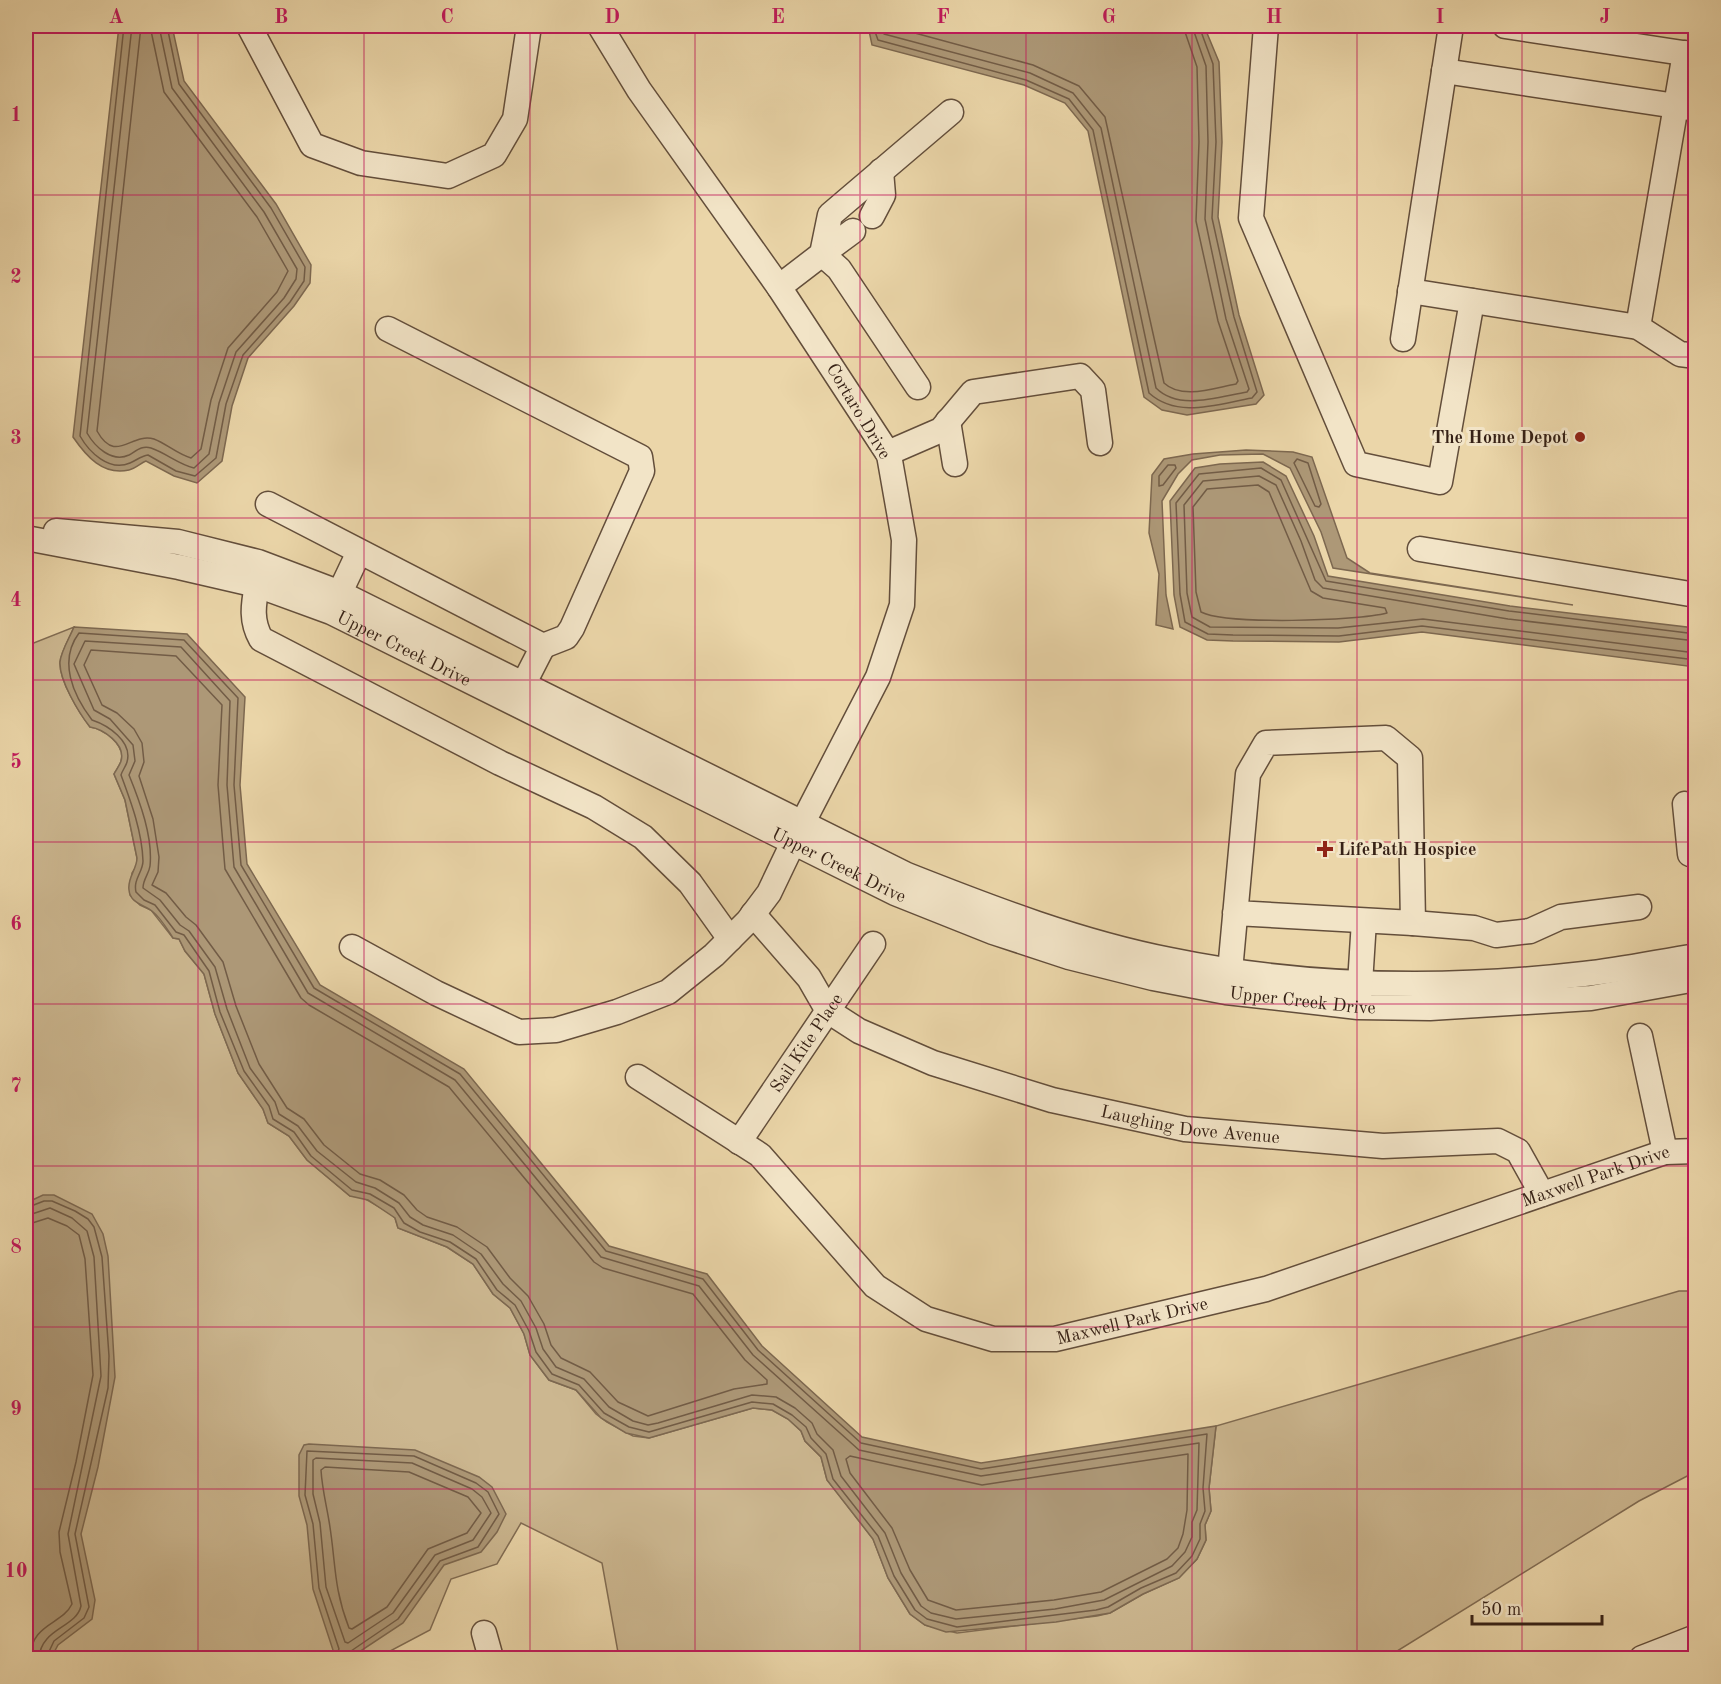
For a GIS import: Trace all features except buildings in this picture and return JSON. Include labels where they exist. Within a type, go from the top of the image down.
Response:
[{"type":"street","points":[[249,26],[312,145],[361,163],[448,176],[494,155],[515,119],[529,26]]},
{"type":"street","name":"Cortaro Drive","points":[[352,947],[436,993],[519,1032],[556,1030],[617,1012],[668,992],[730,939],[769,893],[878,677],[902,605],[904,540],[888,453],[779,287],[639,90],[600,26]]},
{"type":"street","points":[[1266,26],[1251,218],[1356,464],[1440,482],[1472,301]]},
{"type":"street","points":[[1403,339],[1451,26]]},
{"type":"street","points":[[1505,26],[1690,54],[1686,107],[1638,327]]},
{"type":"street","points":[[1444,71],[1686,107]]},
{"type":"street","points":[[822,254],[830,214],[951,112]]},
{"type":"street","points":[[872,216],[882,195],[881,171]]},
{"type":"street","points":[[779,287],[853,231]]},
{"type":"street","points":[[822,254],[839,270],[918,387]]},
{"type":"street","points":[[1410,291],[1638,327],[1680,354],[1695,356]]},
{"type":"street","points":[[268,504],[543,646],[566,637],[642,471],[640,457],[388,329]]},
{"type":"street","points":[[888,453],[941,430],[973,392],[1080,376],[1093,390],[1100,443]]},
{"type":"street","points":[[948,421],[956,464]]},
{"type":"street","name":"Upper Creek Drive","points":[[26,532],[73,531],[178,542],[258,562],[798,832],[998,911],[1077,937],[1168,960],[1430,1008],[1591,998],[1695,979]]},
{"type":"street","name":"Upper Creek Drive","points":[[26,538],[179,567],[336,602],[524,683],[798,832],[895,893],[993,933],[1069,957],[1153,978],[1226,992],[1359,995],[1428,986],[1585,974],[1695,956]]},
{"type":"street","points":[[1420,549],[1695,594]]},
{"type":"street","points":[[336,602],[359,552]]},
{"type":"street","points":[[256,585],[253,609],[255,627],[261,639],[500,763],[594,807],[643,837],[690,883],[730,939]]},
{"type":"street","points":[[524,683],[543,646]]},
{"type":"street","points":[[1230,971],[1248,774],[1266,743],[1386,738],[1410,758],[1413,923]]},
{"type":"street","points":[[1685,804],[1690,854],[1695,856]]},
{"type":"street","points":[[1235,914],[1413,923],[1474,928],[1496,935],[1530,932],[1561,917],[1639,907]]},
{"type":"street","points":[[753,914],[809,978],[828,1011]]},
{"type":"street","points":[[1359,995],[1364,921]]},
{"type":"street","name":"Sail Kite Place","points":[[739,1142],[873,945]]},
{"type":"street","name":"Laughing Dove Avenue","points":[[828,1011],[859,1031],[933,1063],[1052,1100],[1185,1129],[1383,1146],[1498,1141],[1518,1151],[1542,1194]]},
{"type":"street","points":[[1640,1036],[1665,1152]]},
{"type":"street","name":"Maxwell Park Drive","points":[[638,1077],[760,1155],[876,1286],[926,1319],[993,1339],[1055,1339],[1266,1289],[1665,1152],[1695,1151]]},
{"type":"street","points":[[484,1633],[491,1659]]},
{"type":"street","points":[[1642,1659],[1695,1637]]},
{"type":"shaded area","points":[[74,627],[62,654],[61,669],[70,696],[90,727],[112,738],[122,755],[114,774],[125,800],[137,858],[137,866],[132,873],[130,895],[140,905],[151,910],[173,938],[179,939],[185,951],[204,974],[215,1014],[238,1073],[263,1109],[268,1123],[289,1136],[307,1160],[350,1196],[362,1197],[390,1213],[395,1218],[398,1228],[447,1247],[473,1264],[493,1294],[510,1308],[524,1334],[530,1355],[549,1380],[576,1390],[596,1414],[607,1422],[633,1436],[649,1438],[753,1408],[772,1410],[788,1419],[801,1431],[805,1441],[821,1457],[827,1480],[873,1539],[888,1578],[910,1614],[925,1625],[957,1633],[1097,1616],[1110,1613],[1143,1594],[1179,1578],[1197,1559],[1206,1540],[1205,1525],[1211,1511],[1209,1488],[1216,1426],[1679,1291],[1695,1291],[1695,1472],[1639,1501],[1386,1658],[619,1658],[602,1563],[521,1523],[497,1564],[451,1579],[430,1630],[377,1658],[26,1658],[26,646]]},
{"type":"water","points":[[119,26],[172,26],[184,81],[276,204],[311,265],[310,283],[294,306],[248,358],[232,406],[222,461],[197,483],[174,476],[146,461],[129,470],[111,470],[96,463],[73,437]]},
{"type":"water","points":[[868,26],[1204,26],[1219,62],[1222,142],[1218,217],[1239,315],[1264,395],[1256,404],[1187,415],[1162,410],[1144,397],[1088,131],[1065,103],[1024,85],[872,45]]},
{"type":"water","points":[[1246,450],[1293,452],[1312,457],[1347,558],[1370,573],[1573,605],[1333,568],[1321,532],[1290,468],[1263,454],[1220,455],[1192,460],[1178,474],[1162,501],[1166,595],[1173,629],[1156,625],[1159,574],[1149,533],[1152,475],[1164,459],[1193,454]]},
{"type":"water","points":[[1263,462],[1286,476],[1314,536],[1328,576],[1510,606],[1695,628],[1695,667],[1422,632],[1339,642],[1207,640],[1180,627],[1174,595],[1170,501],[1195,468]]},
{"type":"water","points":[[74,627],[187,634],[245,697],[240,785],[247,864],[320,985],[464,1069],[609,1246],[707,1274],[762,1346],[862,1437],[981,1463],[1216,1426],[1209,1488],[1211,1511],[1205,1525],[1206,1540],[1197,1559],[1179,1578],[1143,1594],[1110,1613],[1056,1622],[946,1632],[925,1625],[910,1614],[888,1578],[873,1539],[827,1480],[821,1457],[805,1441],[801,1431],[788,1419],[772,1410],[753,1408],[649,1438],[626,1433],[601,1418],[576,1390],[549,1380],[530,1355],[524,1334],[510,1308],[493,1294],[473,1264],[447,1247],[398,1228],[395,1218],[368,1200],[350,1196],[307,1160],[289,1136],[268,1123],[263,1109],[238,1073],[215,1014],[204,974],[185,951],[179,939],[173,938],[155,914],[135,901],[130,894],[129,881],[137,858],[125,800],[114,774],[122,755],[112,738],[90,727],[70,696],[61,669],[62,653]]},
{"type":"water","points":[[43,1195],[54,1195],[92,1214],[103,1234],[108,1256],[115,1377],[98,1467],[81,1534],[95,1600],[92,1619],[58,1645],[51,1658],[26,1658],[26,1203]]},
{"type":"water","points":[[304,1445],[415,1450],[479,1477],[492,1487],[506,1514],[497,1532],[481,1552],[444,1565],[403,1623],[350,1658],[327,1658],[333,1650],[313,1589],[307,1525],[299,1496],[299,1455]]},
{"type":"place","name":"The Home Depot","points":[[1580,437]]},
{"type":"place","name":"LifePath Hospice","points":[[1325,849]]}]
